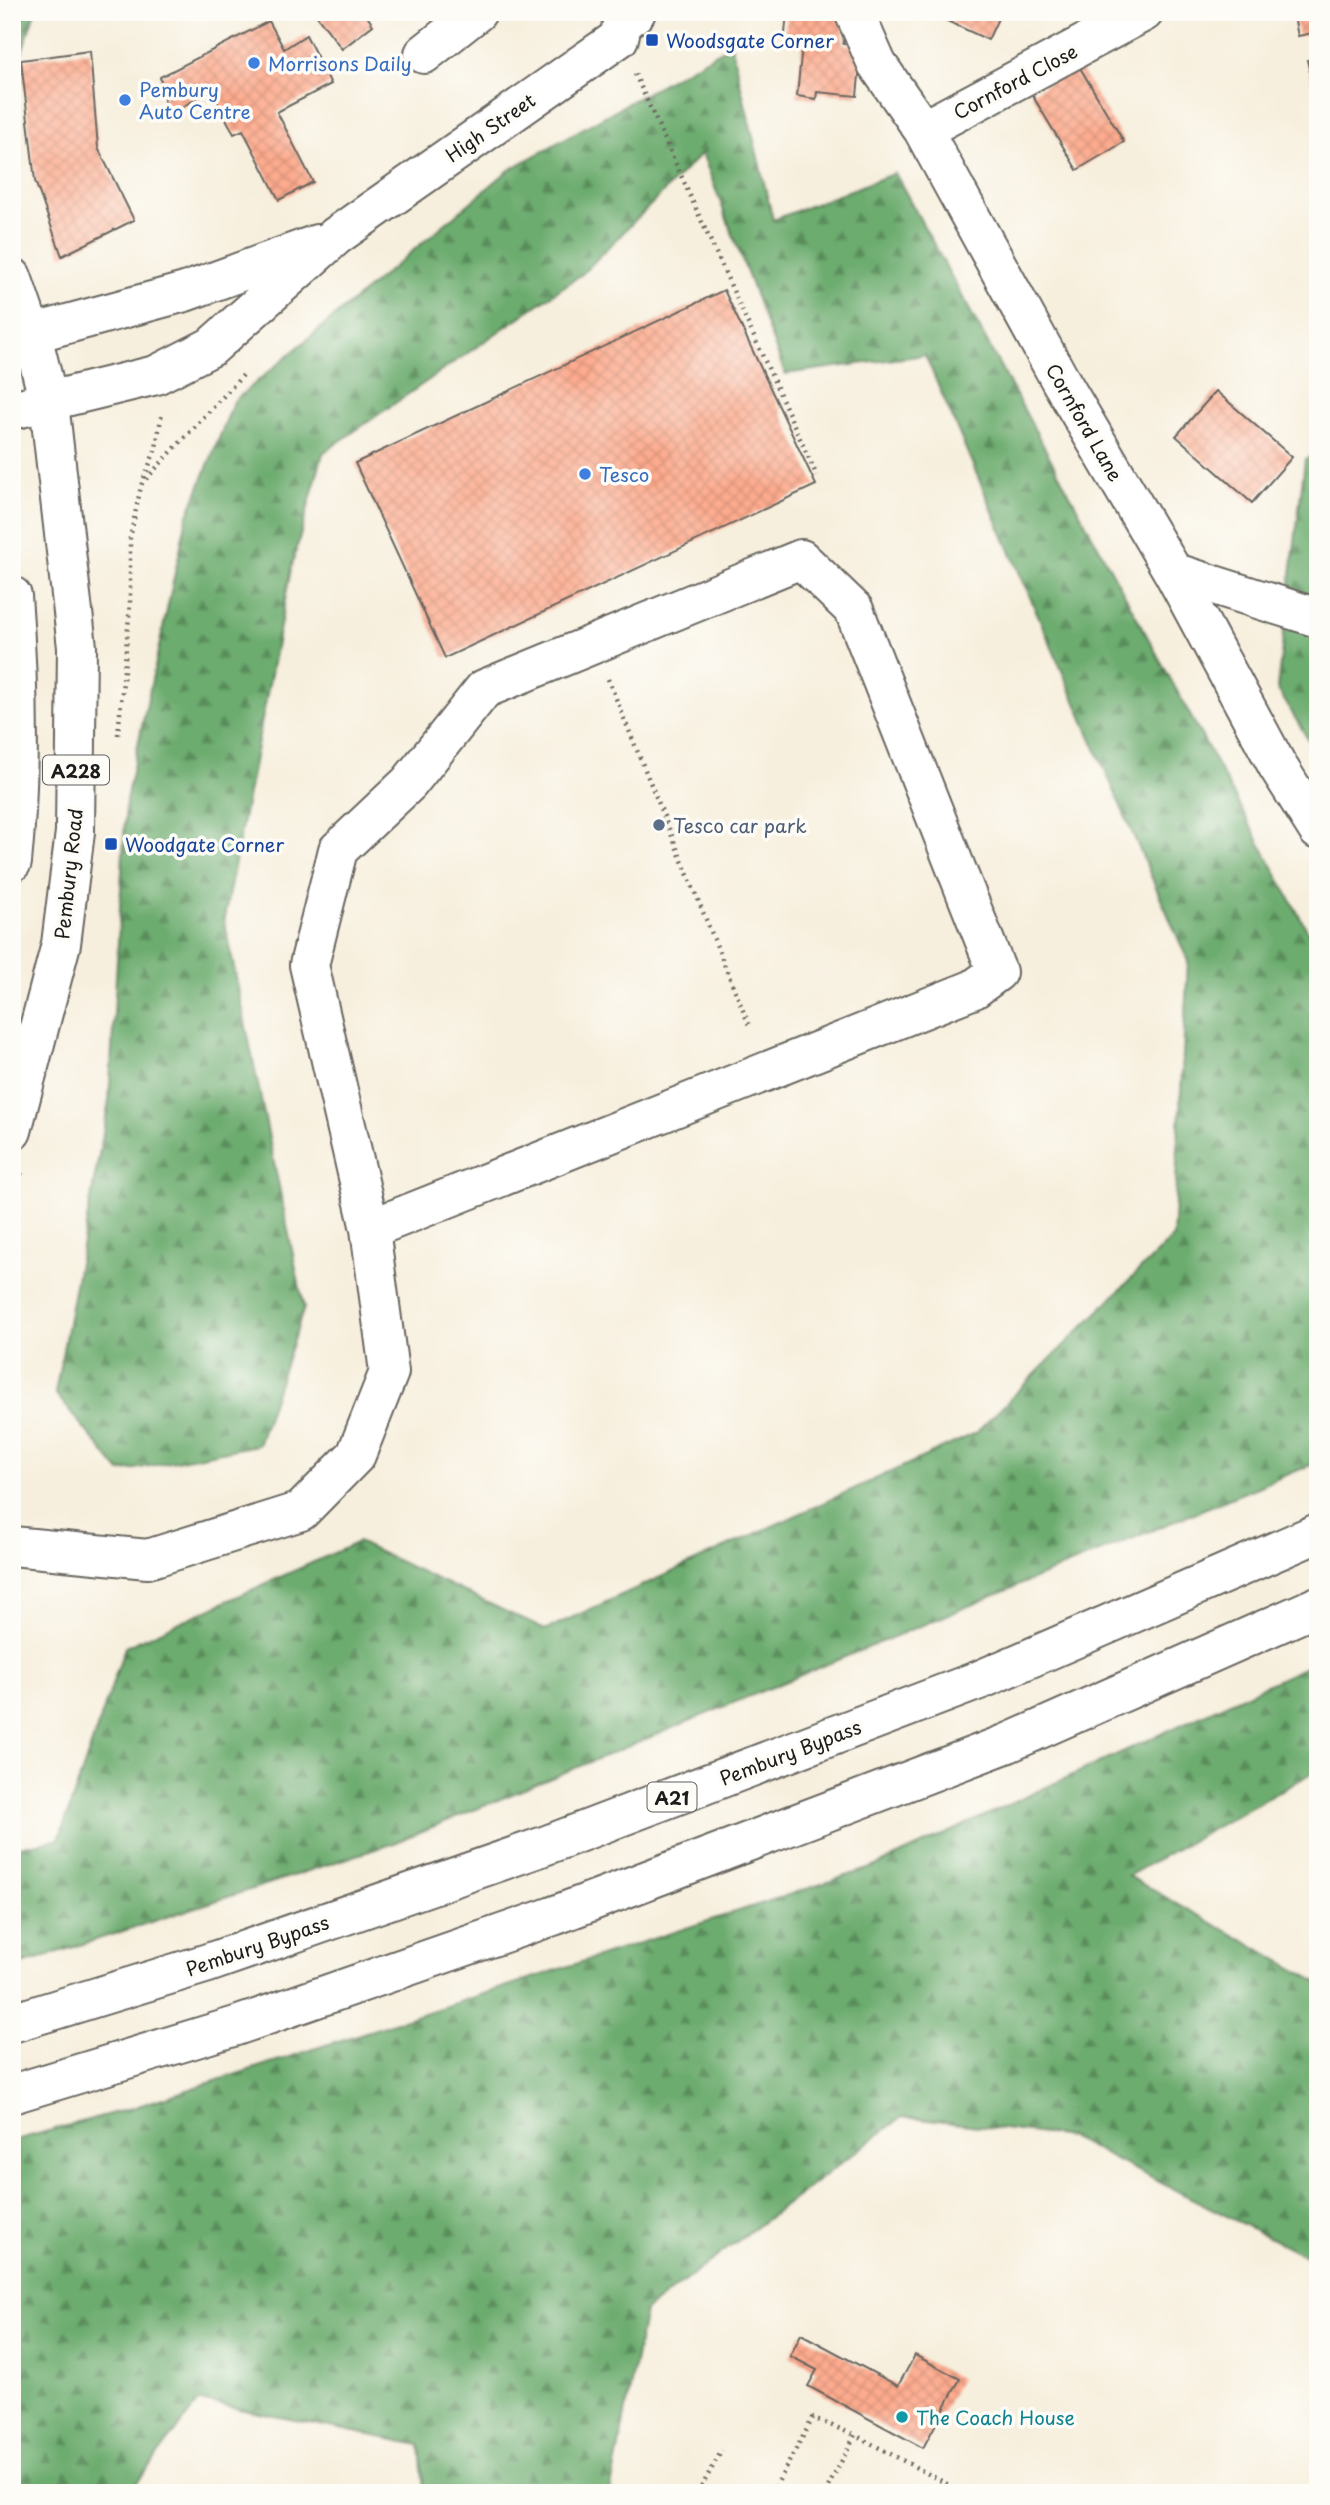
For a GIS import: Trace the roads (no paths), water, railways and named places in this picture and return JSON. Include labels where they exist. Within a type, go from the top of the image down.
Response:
[{"type":"main road","points":[[424,54],[477,12]]},
{"type":"main road","name":"Cornford Lane","points":[[854,12],[877,64],[923,130],[1059,378],[1173,572],[1277,765],[1318,830]]},
{"type":"main road","name":"Cornford Close","points":[[923,130],[1144,12]]},
{"type":"main road","name":"High Street","points":[[31,407],[156,375],[211,347],[337,236],[623,22]]},
{"type":"main road","name":"High Street","points":[[22,337],[185,292],[337,236]]},
{"type":"main road","name":"A228","points":[[12,277],[31,407]]},
{"type":"main road","name":"Pembury Road","points":[[12,1131],[61,944],[75,832],[77,647],[31,407]]},
{"type":"main road","points":[[12,1546],[148,1559],[300,1511],[356,1455],[389,1372],[370,1228],[309,965],[338,850],[409,783],[484,689],[801,559],[854,611],[997,972],[974,989],[370,1228]]},
{"type":"main road","points":[[1173,572],[1318,618]]},
{"type":"main road","name":"A228","points":[[12,596],[19,795],[12,862]]},
{"type":"main road","name":"Pembury Bypass","points":[[12,2023],[208,1963],[544,1846],[982,1679],[1318,1533]]},
{"type":"main road","points":[[12,2094],[236,2026],[552,1916],[1008,1743],[1318,1606]]},
{"type":"place","name":"Woodsgate Corner","points":[[652,40]]},
{"type":"place","name":"Morrisons Daily","points":[[254,63]]},
{"type":"place","name":"Pembury Auto Centre","points":[[125,100]]},
{"type":"place","name":"Tesco","points":[[585,474]]},
{"type":"place","name":"Tesco car park","points":[[659,825]]},
{"type":"place","name":"Woodgate Corner","points":[[111,844]]},
{"type":"place","name":"The Coach House","points":[[902,2417]]}]
